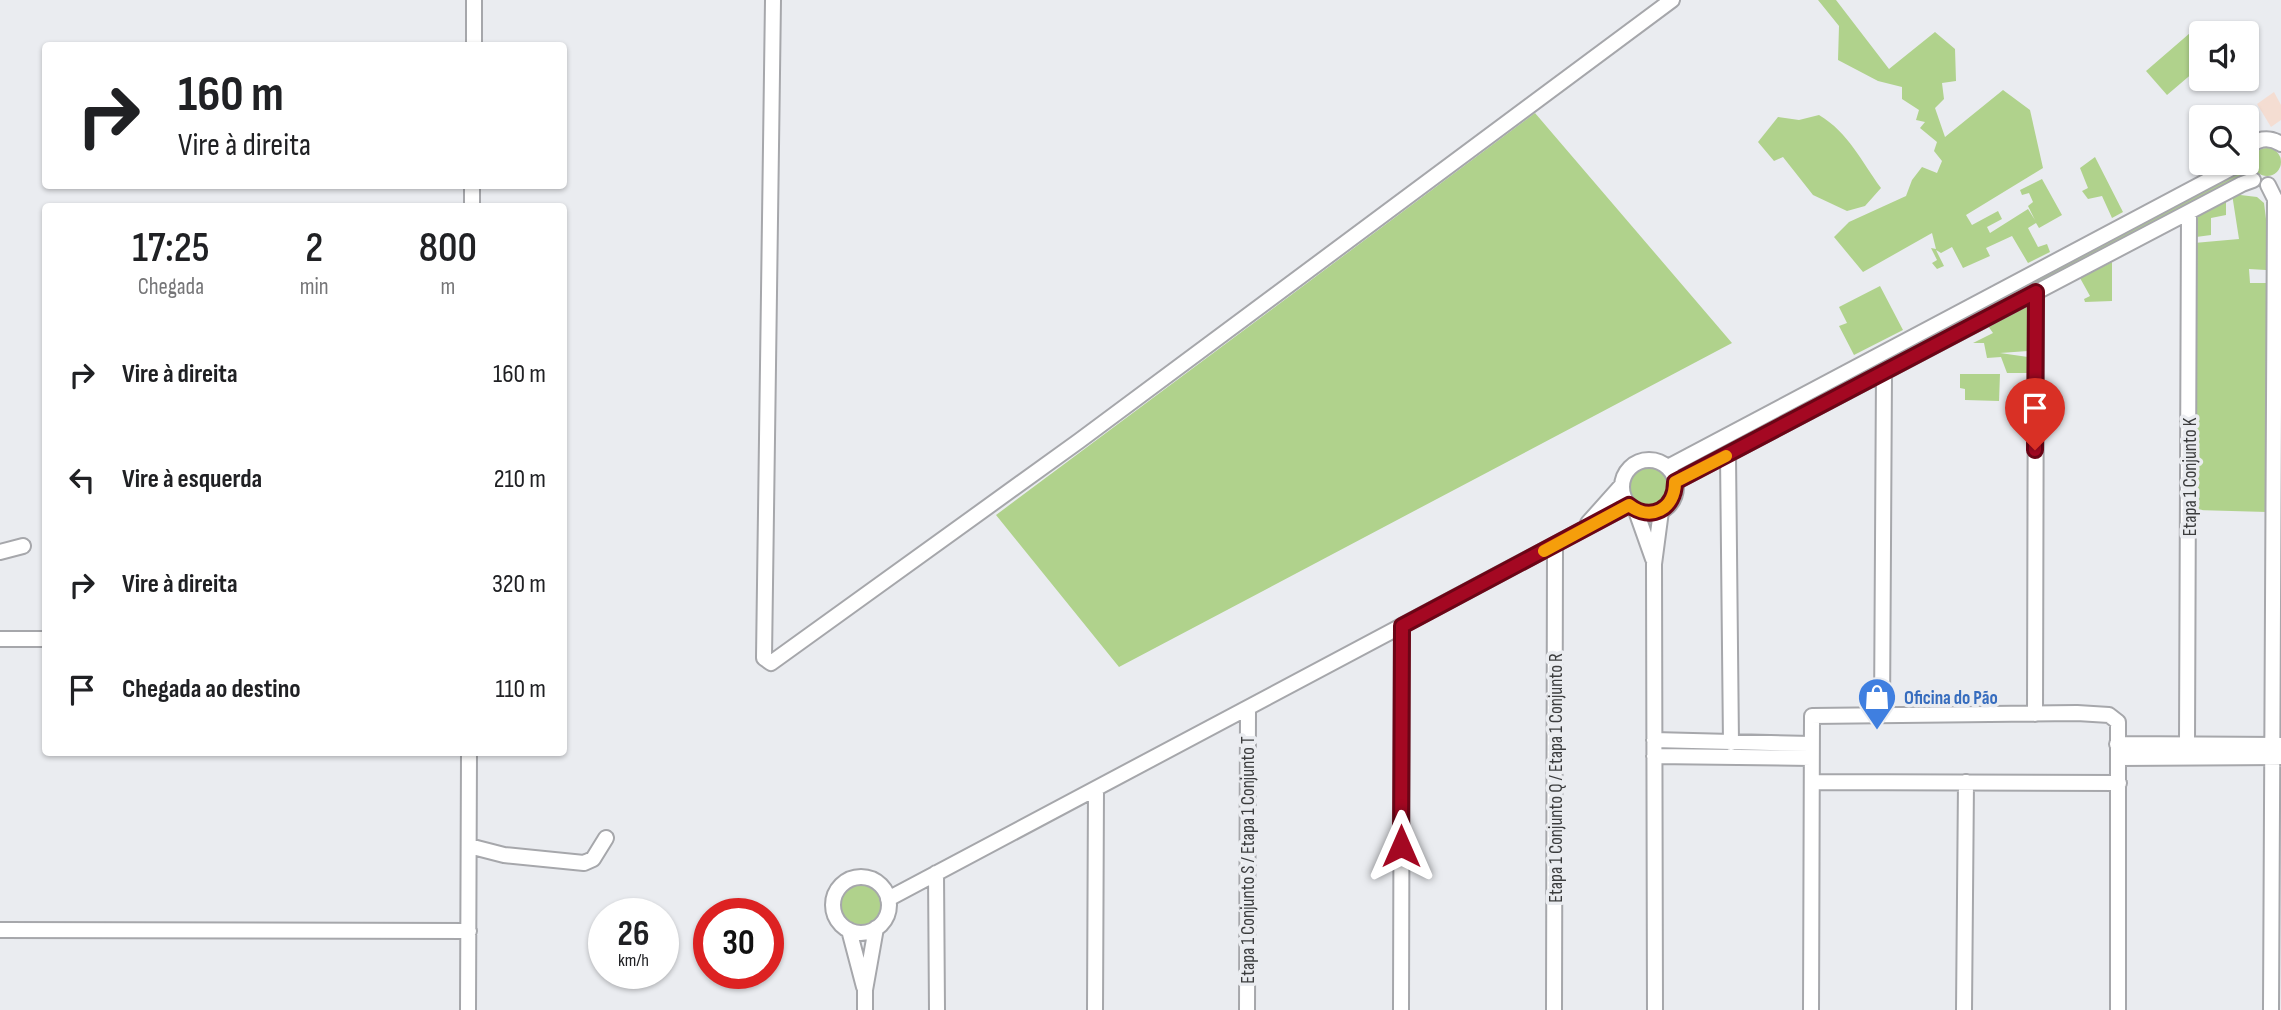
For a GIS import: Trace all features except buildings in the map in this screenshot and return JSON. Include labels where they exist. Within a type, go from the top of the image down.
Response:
[{"type":"street","points":[[474,0],[474,42]]},
{"type":"street","points":[[773,0],[764,658],[771,663],[1090,433],[1663,3]]},
{"type":"street","points":[[2259,140],[2279,140]]},
{"type":"street","points":[[1668,467],[2220,175]]},
{"type":"street","points":[[1675,482],[2189,212],[2267,182],[2275,199],[2277,461],[2276,751],[2271,1010]]},
{"type":"street","name":"Etapa 1 Conjunto K","points":[[2187,743],[2189,212]]},
{"type":"street","points":[[2016,284],[2029,295],[2035,714]]},
{"type":"street","points":[[1864,364],[1878,376],[1882,715]]},
{"type":"street","points":[[1728,455],[1731,743]]},
{"type":"street","points":[[888,899],[1248,710],[1586,527],[1633,508],[1645,513],[1661,510],[1673,499],[1675,482],[1668,467],[1652,460],[1635,463],[1628,469],[1622,485],[1586,527]]},
{"type":"street","points":[[1622,485],[1654,564]]},
{"type":"street","points":[[1655,1010],[1654,564],[1661,510]]},
{"type":"street","name":"Etapa 1 Conjunto Q / Etapa 1 Conjunto R","points":[[1554,1010],[1555,545]]},
{"type":"street","points":[[0,552],[23,546]]},
{"type":"street","points":[[1401,1010],[1402,626]]},
{"type":"street","points":[[0,639],[42,639]]},
{"type":"street","name":"Etapa 1 Conjunto S / Etapa 1 Conjunto T","points":[[1247,1010],[1248,710]]},
{"type":"street","points":[[1811,1010],[1813,715],[2035,714],[2109,715],[2118,722],[2118,1010]]},
{"type":"street","points":[[1654,740],[1731,743],[1811,751]]},
{"type":"street","points":[[2118,751],[2187,743],[2276,751]]},
{"type":"street","points":[[1654,756],[1811,751]]},
{"type":"street","points":[[2118,751],[2276,751]]},
{"type":"street","points":[[468,1010],[469,756]]},
{"type":"street","points":[[1812,782],[2119,783]]},
{"type":"street","points":[[1964,1010],[1966,782]]},
{"type":"street","points":[[1094,1010],[1096,789]]},
{"type":"street","points":[[469,846],[504,855],[584,863],[593,859],[606,838]]},
{"type":"street","points":[[936,873],[937,1010]]},
{"type":"street","points":[[855,878],[872,880],[885,891],[888,899],[887,916],[876,928],[863,933],[849,930],[836,919],[833,902],[835,894],[847,881],[855,878]]},
{"type":"street","points":[[865,1010],[865,990],[876,928]]},
{"type":"street","points":[[0,930],[469,931]]},
{"type":"street","points":[[849,930],[865,990]]},
{"type":"shaded area","points":[[2274,92],[2281,105],[2281,120],[2271,127],[2257,104]]},
{"type":"green space","points":[[1818,0],[1836,0],[1889,69],[1935,32],[1955,49],[1956,81],[1942,83],[1944,99],[1935,108],[1945,137],[2003,90],[2030,110],[2043,168],[1966,215],[1972,225],[1998,211],[2002,219],[1987,227],[1990,233],[2028,209],[2035,220],[2028,206],[2033,202],[2029,193],[2022,195],[2020,190],[2042,179],[2062,215],[2039,228],[2036,223],[2028,228],[2038,247],[2047,244],[2050,252],[2028,263],[2012,236],[1986,248],[1990,256],[1963,268],[1952,247],[1941,253],[1936,250],[1944,266],[1937,269],[1932,263],[1937,260],[1931,248],[1936,249],[1932,233],[1863,272],[1834,237],[1849,222],[1906,196],[1912,180],[1922,167],[1937,173],[1942,161],[1934,151],[1937,142],[1920,128],[1925,122],[1916,120],[1919,110],[1902,99],[1902,87],[1878,81],[1838,60],[1839,26]]},
{"type":"green space","points":[[2189,34],[2189,76],[2167,95],[2146,71]]},
{"type":"green space","points":[[1535,113],[1732,343],[1119,667],[996,515]]},
{"type":"green space","points":[[1819,115],[1847,139],[1881,188],[1865,206],[1847,211],[1813,195],[1783,157],[1774,161],[1758,142],[1778,117],[1799,120]]},
{"type":"green space","points":[[2272,149],[2280,157],[2277,172],[2267,176],[2259,173],[2259,151]]},
{"type":"green space","points":[[2095,157],[2123,212],[2112,218],[2102,196],[2088,199],[2082,191],[2088,188],[2080,168]]},
{"type":"green space","points":[[2231,175],[2243,175],[2027,290],[2024,284]]},
{"type":"green space","points":[[2232,194],[2257,197],[2264,203],[2267,227],[2266,270],[2249,269],[2250,283],[2266,283],[2267,512],[2196,510],[2194,243],[2239,239]]},
{"type":"green space","points":[[2226,201],[2226,215],[2211,218],[2211,235],[2196,237],[2194,216]]},
{"type":"green space","points":[[2112,262],[2112,301],[2085,302],[2084,299],[2090,296],[2080,278]]},
{"type":"green space","points":[[1880,286],[1903,330],[1854,355],[1839,326],[1847,323],[1839,307]]},
{"type":"green space","points":[[2013,290],[2016,296],[1875,370],[1872,367]]},
{"type":"green space","points":[[2028,306],[2028,351],[2000,353],[2028,357],[2029,373],[2007,373],[2001,357],[1987,358],[1984,343],[1973,343],[1993,333],[1988,326]]},
{"type":"green space","points":[[1861,371],[1864,376],[1679,474],[1677,468]]},
{"type":"green space","points":[[1960,374],[2000,374],[1999,401],[1965,400],[1965,389],[1960,388]]},
{"type":"green space","points":[[1649,466],[1664,472],[1670,487],[1664,502],[1649,508],[1634,502],[1628,487],[1634,472]]},
{"type":"green space","points":[[861,883],[877,889],[883,905],[877,921],[861,927],[845,921],[839,905],[845,889]]},
{"type":"slow traffic","points":[[1544,551],[1629,505],[1636,511],[1645,513],[1661,510],[1673,499],[1675,482],[1726,456]]},
{"type":"place","name":"Oficina do Pão","points":[[1877,731]]},
{"type":"route","points":[[1401,846],[1402,626],[1629,505],[1636,511],[1645,513],[1661,510],[1673,499],[1675,482],[2036,292],[2035,450]]}]
